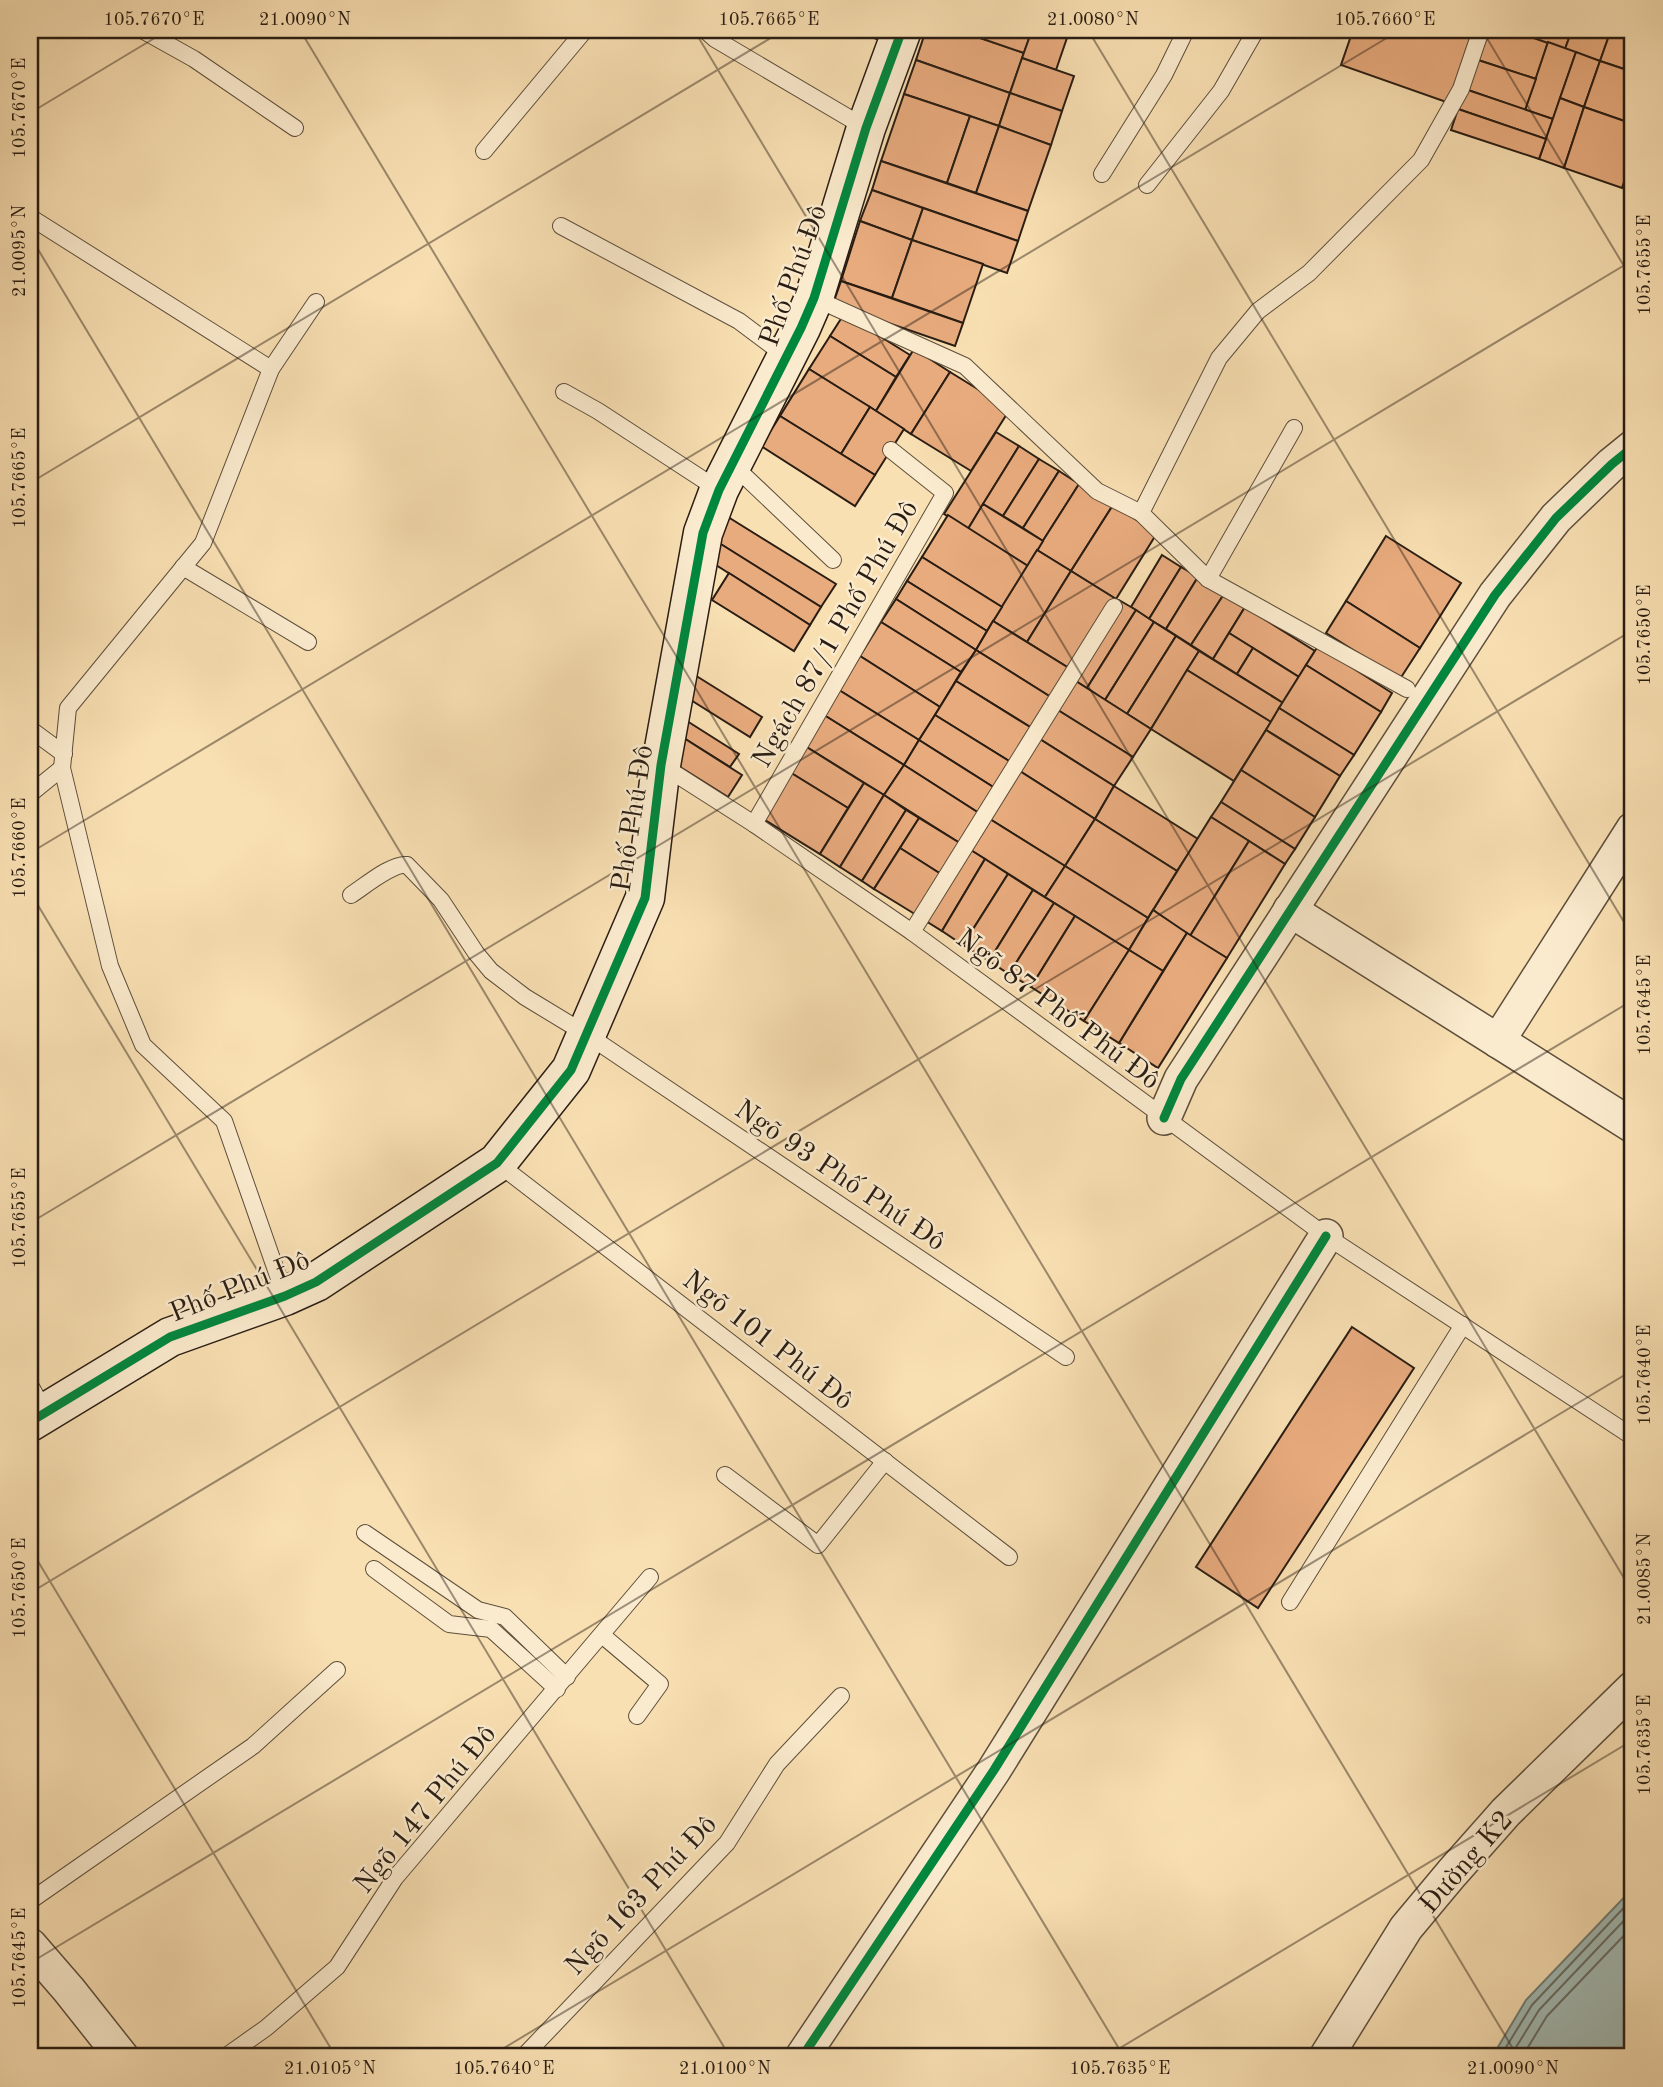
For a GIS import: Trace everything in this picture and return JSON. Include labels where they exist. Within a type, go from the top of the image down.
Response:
[{"type":"street","name":"Phố Phú Đô","points":[[35,1407],[170,1337],[285,1296],[316,1282],[497,1163],[571,1070],[645,898],[661,765],[703,533],[726,477],[814,298],[866,128],[902,30]]},
{"type":"street","points":[[1164,1118],[1181,1079],[1495,595],[1556,518],[1633,447]]},
{"type":"street","points":[[1499,1041],[1633,829]]},
{"type":"street","points":[[1290,910],[1633,1126]]},
{"type":"street","points":[[802,2057],[994,1770],[1326,1236]]},
{"type":"street","name":"Đường K2","points":[[1325,2057],[1406,1928],[1452,1872],[1506,1812],[1633,1688]]},
{"type":"street","points":[[30,1945],[122,2057]]},
{"type":"lane","points":[[142,30],[194,60],[295,128]]},
{"type":"lane","points":[[484,151],[585,30]]},
{"type":"lane","points":[[1102,174],[1164,75],[1186,30]]},
{"type":"lane","points":[[1147,185],[1221,91],[1256,30]]},
{"type":"lane","points":[[1141,513],[1219,358],[1258,311],[1309,272],[1421,160],[1461,89],[1481,30]]},
{"type":"lane","points":[[713,33],[866,128]]},
{"type":"lane","points":[[30,217],[271,369]]},
{"type":"lane","points":[[561,226],[740,321],[787,357]]},
{"type":"lane","points":[[814,298],[965,366],[1097,491],[1141,513],[1208,579],[1407,689]]},
{"type":"lane","points":[[285,1296],[224,1121],[143,1045],[114,978],[63,761],[68,708],[202,544],[271,369],[316,302]]},
{"type":"lane","points":[[564,392],[726,477],[833,560]]},
{"type":"lane","points":[[1208,579],[1294,428]]},
{"type":"lane","name":"Ngách 87/1 Phố Phú Đô","points":[[754,824],[945,492],[891,450]]},
{"type":"lane","points":[[183,567],[308,642]]},
{"type":"lane","points":[[912,932],[1114,607]]},
{"type":"lane","points":[[30,729],[63,761]]},
{"type":"lane","points":[[30,794],[63,761]]},
{"type":"lane","name":"Ngõ 87 Phố Phú Đô","points":[[661,765],[754,824],[912,932],[1326,1236],[1633,1437]]},
{"type":"lane","name":"Ngõ 93 Phố Phú Đô","points":[[351,895],[395,867],[407,864],[441,900],[491,971],[525,997],[586,1034],[1066,1357]]},
{"type":"lane","name":"Ngõ 101 Phú Đô","points":[[497,1163],[1009,1557]]},
{"type":"lane","points":[[1290,1602],[1463,1325]]},
{"type":"lane","points":[[725,1475],[818,1545],[885,1461]]},
{"type":"lane","points":[[365,1533],[478,1610],[505,1617],[562,1683]]},
{"type":"lane","points":[[374,1569],[449,1623],[491,1629],[562,1683]]},
{"type":"lane","name":"Ngõ 147 Phú Đô","points":[[225,2057],[266,2028],[337,1967],[395,1878],[650,1577]]},
{"type":"lane","points":[[602,1635],[660,1684],[637,1716]]},
{"type":"lane","points":[[30,1901],[253,1746],[337,1670]]},
{"type":"lane","name":"Ngõ 163 Phú Đô","points":[[523,2057],[727,1843],[777,1764],[841,1696]]},
{"type":"water","points":[[1633,1888],[1633,2057],[1492,2057],[1526,2000]]},
{"type":"building","points":[[850,30],[897,30],[892,44]]},
{"type":"building","points":[[926,30],[957,30],[1024,53],[1010,93],[916,60]]},
{"type":"building","points":[[957,30],[1032,30],[1024,53]]},
{"type":"building","points":[[1032,30],[1069,32],[1056,70],[1022,58]]},
{"type":"building","points":[[1353,30],[1473,30],[1449,103],[1341,65]]},
{"type":"building","points":[[1485,30],[1511,30],[1548,42],[1536,79],[1475,59]]},
{"type":"building","points":[[1511,30],[1572,30],[1565,49]]},
{"type":"building","points":[[1572,30],[1611,30],[1600,61],[1565,49]]},
{"type":"building","points":[[1611,30],[1633,30],[1633,72],[1600,61]]},
{"type":"building","points":[[1548,42],[1576,52],[1553,119],[1525,110]]},
{"type":"building","points":[[1576,52],[1600,61],[1584,107],[1560,98]]},
{"type":"building","points":[[1022,58],[1074,76],[1062,111],[1010,93]]},
{"type":"building","points":[[1475,59],[1536,79],[1525,110],[1465,89]]},
{"type":"building","points":[[916,60],[1010,93],[999,126],[904,94]]},
{"type":"building","points":[[1600,61],[1633,72],[1633,124],[1584,107]]},
{"type":"building","points":[[1465,89],[1553,119],[1546,139],[1458,109]]},
{"type":"building","points":[[1010,93],[1062,111],[1051,145],[999,126]]},
{"type":"building","points":[[904,94],[970,116],[947,183],[881,161]]},
{"type":"building","points":[[1560,98],[1584,107],[1564,168],[1539,159]]},
{"type":"building","points":[[1584,107],[1633,124],[1633,154],[1622,188],[1564,168]]},
{"type":"building","points":[[1458,109],[1546,139],[1539,159],[1451,130]]},
{"type":"building","points":[[970,116],[999,126],[976,193],[947,183]]},
{"type":"building","points":[[999,126],[1051,145],[1028,211],[976,193]]},
{"type":"building","points":[[881,161],[1028,211],[1018,241],[872,190]]},
{"type":"building","points":[[872,190],[923,208],[912,240],[860,221]]},
{"type":"building","points":[[923,208],[1018,241],[1007,273],[912,240]]},
{"type":"building","points":[[860,221],[912,240],[892,298],[841,281]]},
{"type":"building","points":[[912,240],[983,264],[963,323],[892,298]]},
{"type":"building","points":[[841,281],[963,323],[955,346],[833,304]]},
{"type":"building","points":[[844,314],[910,355],[896,377],[830,336]]},
{"type":"building","points":[[830,336],[896,377],[876,411],[809,369]]},
{"type":"building","points":[[914,349],[950,372],[911,434],[876,411]]},
{"type":"building","points":[[809,369],[870,407],[841,454],[780,416]]},
{"type":"building","points":[[950,372],[1010,409],[971,471],[911,434]]},
{"type":"building","points":[[870,407],[904,429],[875,475],[841,454]]},
{"type":"building","points":[[780,416],[875,475],[855,506],[761,446]]},
{"type":"building","points":[[996,432],[1019,446],[968,529],[944,514]]},
{"type":"building","points":[[1019,446],[1039,459],[1003,516],[983,504]]},
{"type":"building","points":[[1039,459],[1059,471],[1023,528],[1003,516]]},
{"type":"building","points":[[1059,471],[1079,484],[1043,541],[1023,528]]},
{"type":"building","points":[[1079,484],[1113,505],[1071,571],[1037,550]]},
{"type":"building","points":[[983,504],[1043,541],[1028,566],[968,529]]},
{"type":"building","points":[[1113,505],[1157,533],[1116,599],[1071,571]]},
{"type":"building","points":[[720,512],[836,584],[821,607],[706,535]]},
{"type":"building","points":[[948,515],[1028,566],[1002,607],[922,557]]},
{"type":"building","points":[[1386,536],[1461,583],[1420,648],[1346,601]]},
{"type":"building","points":[[716,541],[821,607],[810,625],[705,558]]},
{"type":"building","points":[[1037,550],[1071,571],[1027,642],[993,621]]},
{"type":"building","points":[[1162,555],[1181,567],[1149,619],[1131,607]]},
{"type":"building","points":[[922,557],[1002,607],[987,631],[907,581]]},
{"type":"building","points":[[1181,567],[1198,577],[1166,629],[1149,619]]},
{"type":"building","points":[[1071,571],[1116,599],[1072,670],[1027,642]]},
{"type":"building","points":[[729,573],[810,625],[794,651],[712,600]]},
{"type":"building","points":[[1198,577],[1224,594],[1191,645],[1166,629]]},
{"type":"building","points":[[907,581],[987,631],[976,650],[896,599]]},
{"type":"building","points":[[1224,594],[1245,607],[1213,659],[1191,645]]},
{"type":"building","points":[[896,599],[976,650],[961,672],[881,622]]},
{"type":"building","points":[[1119,600],[1136,610],[1087,688],[1071,678]]},
{"type":"building","points":[[1346,601],[1420,648],[1400,679],[1326,633]]},
{"type":"building","points":[[1245,607],[1315,651],[1299,677],[1229,633]]},
{"type":"building","points":[[1136,610],[1154,622],[1105,700],[1087,688]]},
{"type":"building","points":[[993,621],[1072,670],[1054,699],[976,650]]},
{"type":"building","points":[[881,622],[961,672],[940,707],[860,656]]},
{"type":"building","points":[[1154,622],[1176,636],[1127,714],[1105,700]]},
{"type":"building","points":[[1229,633],[1253,648],[1237,674],[1213,659]]},
{"type":"building","points":[[1176,636],[1199,651],[1151,729],[1127,714]]},
{"type":"building","points":[[1318,646],[1392,693],[1381,712],[1306,665]]},
{"type":"building","points":[[1253,648],[1299,677],[1283,703],[1237,674]]},
{"type":"building","points":[[976,650],[1054,699],[1035,730],[956,681]]},
{"type":"building","points":[[1199,651],[1283,703],[1271,722],[1187,670]]},
{"type":"building","points":[[860,656],[940,707],[919,740],[839,690]]},
{"type":"building","points":[[1306,665],[1381,712],[1354,755],[1279,708]]},
{"type":"building","points":[[1187,670],[1271,722],[1234,781],[1151,729]]},
{"type":"building","points":[[690,672],[762,717],[750,737],[678,692]]},
{"type":"building","points":[[1071,678],[1151,729],[1133,757],[1053,707]]},
{"type":"building","points":[[956,681],[1035,730],[1014,764],[935,715]]},
{"type":"building","points":[[839,690],[919,740],[904,765],[824,715]]},
{"type":"building","points":[[1053,707],[1133,757],[1114,786],[1035,736]]},
{"type":"building","points":[[1279,708],[1354,755],[1340,776],[1266,730]]},
{"type":"building","points":[[824,715],[904,765],[884,795],[805,746]]},
{"type":"building","points":[[935,715],[1014,764],[998,790],[919,740]]},
{"type":"building","points":[[687,721],[739,754],[730,767],[679,735]]},
{"type":"building","points":[[1266,730],[1340,776],[1315,817],[1241,770]]},
{"type":"building","points":[[679,735],[742,775],[728,797],[664,757]]},
{"type":"building","points":[[1035,736],[1114,786],[1095,819],[1015,768]]},
{"type":"building","points":[[919,740],[998,790],[982,815],[904,765]]},
{"type":"building","points":[[805,746],[864,783],[848,808],[788,771]]},
{"type":"building","points":[[904,765],[982,815],[963,845],[884,795]]},
{"type":"building","points":[[1015,768],[1095,819],[1065,866],[985,816]]},
{"type":"building","points":[[1241,770],[1315,817],[1295,849],[1221,802]]},
{"type":"building","points":[[788,771],[848,808],[820,854],[760,817]]},
{"type":"building","points":[[864,783],[884,795],[840,867],[820,854]]},
{"type":"building","points":[[1114,786],[1198,839],[1177,871],[1095,819]]},
{"type":"building","points":[[884,795],[906,810],[862,881],[840,867]]},
{"type":"building","points":[[1221,802],[1295,849],[1285,864],[1211,817]]},
{"type":"building","points":[[906,810],[919,818],[874,889],[862,881]]},
{"type":"building","points":[[985,816],[1065,866],[1045,897],[966,847]]},
{"type":"building","points":[[1211,817],[1249,841],[1190,936],[1153,910]]},
{"type":"building","points":[[919,818],[963,845],[944,876],[900,848]]},
{"type":"building","points":[[1095,819],[1177,871],[1148,918],[1065,866]]},
{"type":"building","points":[[1249,841],[1285,864],[1227,958],[1190,936]]},
{"type":"building","points":[[966,847],[985,859],[942,931],[921,918]]},
{"type":"building","points":[[900,848],[944,876],[918,916],[874,889]]},
{"type":"building","points":[[985,859],[1008,874],[963,945],[942,931]]},
{"type":"building","points":[[1065,866],[1148,918],[1129,950],[1045,897]]},
{"type":"building","points":[[1008,874],[1033,890],[989,961],[963,945]]},
{"type":"building","points":[[1033,890],[1054,903],[1009,974],[989,961]]},
{"type":"building","points":[[1054,903],[1075,916],[1031,987],[1009,974]]},
{"type":"building","points":[[1153,910],[1187,933],[1163,971],[1129,950]]},
{"type":"building","points":[[1075,916],[1129,950],[1084,1021],[1031,987]]},
{"type":"building","points":[[1187,933],[1227,958],[1158,1068],[1119,1043]]},
{"type":"building","points":[[1129,950],[1163,971],[1119,1043],[1084,1021]]},
{"type":"building","points":[[1352,1327],[1414,1368],[1258,1608],[1196,1567]]},
{"type":"cycle path","points":[[30,1422],[170,1337],[285,1296],[316,1282],[497,1163],[571,1070],[645,898],[661,765],[703,533],[719,490],[814,298],[866,128],[902,30]]},
{"type":"cycle path","points":[[1164,1118],[1181,1079],[1495,595],[1556,518],[1633,447]]},
{"type":"cycle path","points":[[802,2057],[994,1770],[1326,1236]]}]
